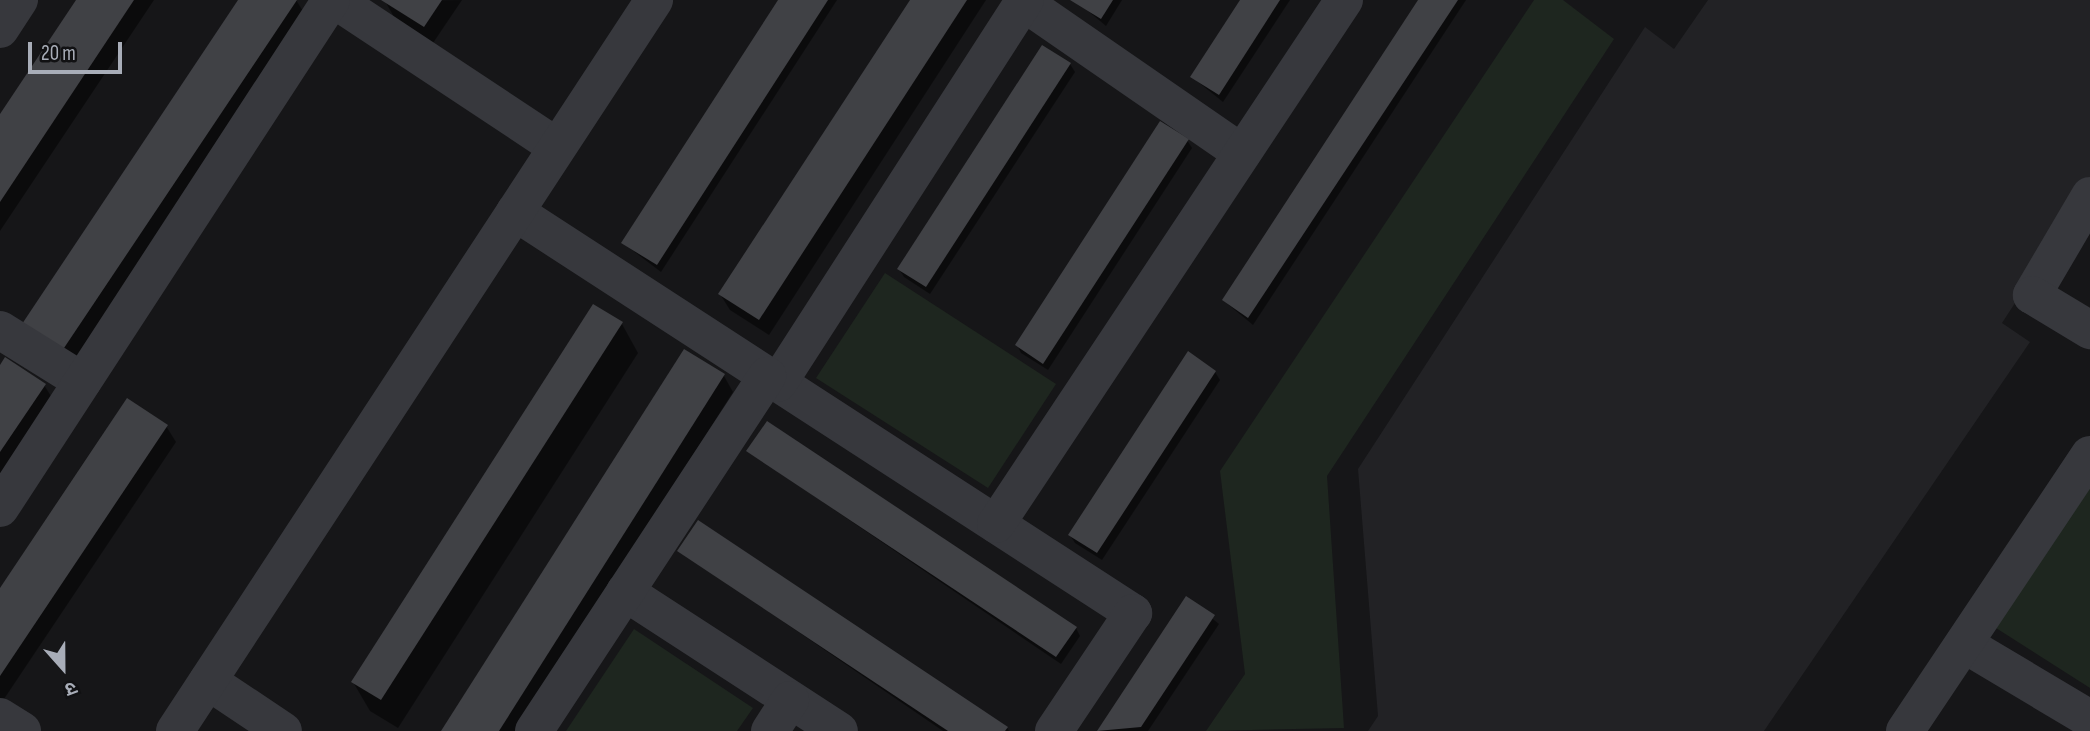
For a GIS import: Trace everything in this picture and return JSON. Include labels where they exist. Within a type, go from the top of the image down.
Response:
[{"type":"street","points":[[0,29],[19,0]]},
{"type":"street","points":[[0,508],[333,0],[557,148]]},
{"type":"street","points":[[175,731],[654,0]]},
{"type":"street","points":[[996,524],[1344,0]]},
{"type":"street","points":[[534,731],[1024,1],[1242,153]]},
{"type":"street","points":[[2090,196],[2032,295],[2090,330]]},
{"type":"street","points":[[515,212],[1133,613],[1054,731]]},
{"type":"street","points":[[0,330],[82,381]]},
{"type":"street","points":[[1905,731],[2090,455]]},
{"type":"street","points":[[625,592],[839,731]]},
{"type":"street","points":[[1964,644],[2090,719]]},
{"type":"street","points":[[208,681],[283,731]]},
{"type":"street","points":[[770,731],[790,700]]},
{"type":"street","points":[[0,717],[22,731]]},
{"type":"shaded area","points":[[1534,0],[1563,0],[1614,39],[1327,476],[1344,728],[1206,731],[1245,674],[1220,471]]},
{"type":"shaded area","points":[[1708,0],[2090,0],[2090,188],[2002,323],[2030,342],[1764,731],[1368,731],[1378,716],[1358,469],[1645,27],[1674,49]]},
{"type":"shaded area","points":[[885,273],[1056,384],[988,488],[816,378]]},
{"type":"shaded area","points":[[2090,483],[2090,688],[1996,628]]},
{"type":"shaded area","points":[[634,629],[753,708],[737,731],[566,731]]},
{"type":"building","points":[[76,0],[134,0],[0,202],[0,114]]},
{"type":"building","points":[[238,0],[297,0],[60,354],[20,327]]},
{"type":"building","points":[[381,0],[442,0],[424,27]]},
{"type":"building","points":[[778,0],[828,0],[657,265],[621,243]]},
{"type":"building","points":[[910,0],[967,0],[759,320],[718,294]]},
{"type":"building","points":[[1070,0],[1113,0],[1101,19]]},
{"type":"building","points":[[1240,0],[1280,0],[1219,95],[1190,77]]},
{"type":"building","points":[[1418,0],[1458,0],[1248,318],[1222,300]]},
{"type":"building","points":[[1042,45],[1071,63],[926,287],[897,269]]},
{"type":"building","points":[[1160,121],[1189,139],[1043,364],[1015,345]]},
{"type":"building","points":[[593,304],[623,322],[381,700],[351,682]]},
{"type":"building","points":[[684,349],[725,374],[499,731],[441,731]]},
{"type":"building","points":[[1188,351],[1216,371],[1097,553],[1068,535]]},
{"type":"building","points":[[5,357],[46,384],[0,452],[0,365]]},
{"type":"building","points":[[127,398],[168,425],[0,676],[0,588]]},
{"type":"building","points":[[767,421],[1077,627],[1056,657],[746,451]]},
{"type":"building","points":[[698,520],[1008,727],[1005,731],[948,731],[677,551]]},
{"type":"building","points":[[1186,596],[1215,615],[1141,727],[1097,731]]}]
